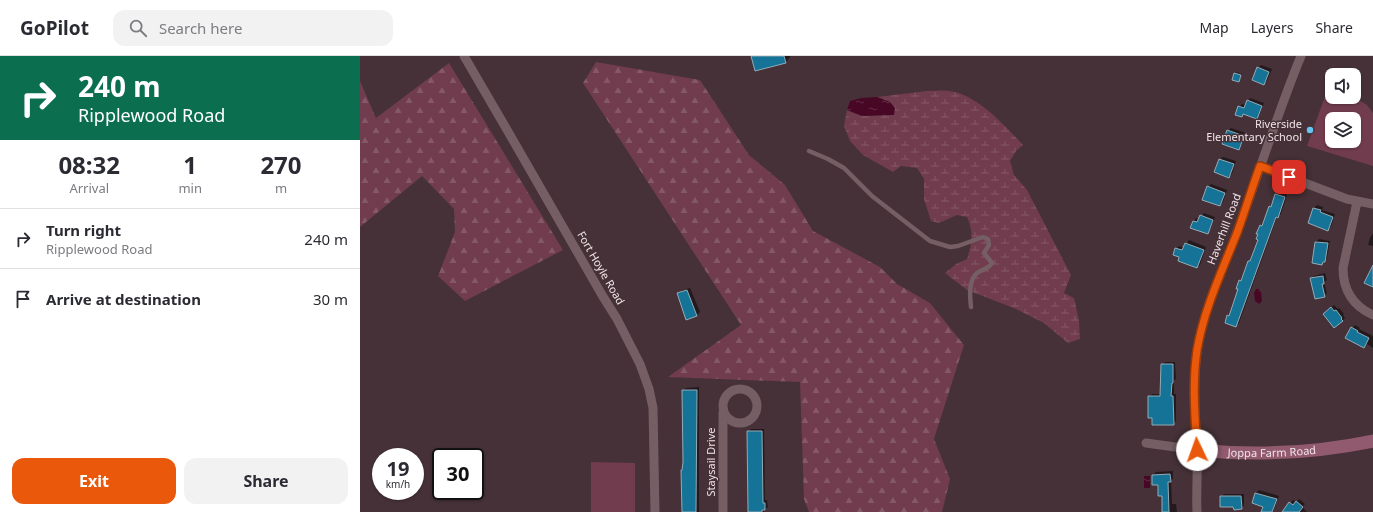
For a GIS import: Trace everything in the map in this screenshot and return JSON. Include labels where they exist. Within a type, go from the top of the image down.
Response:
[{"type":"street","name":"Fort Hoyle Road","points":[[464,56],[617,319],[642,370],[649,389],[653,408],[655,512]]},
{"type":"street","name":"Haverhill Road","points":[[1197,512],[1197,450],[1194,403],[1195,374],[1201,329],[1301,56]]},
{"type":"street","points":[[1260,166],[1357,202],[1373,204]]},
{"type":"street","points":[[1357,202],[1343,268],[1344,279],[1346,289],[1352,300],[1361,308],[1373,315]]},
{"type":"street","name":"Staysail Drive","points":[[723,413],[723,512]]},
{"type":"street","name":"Joppa Farm Road","points":[[1146,443],[1214,452],[1282,453],[1318,450],[1373,441]]},
{"type":"lane","points":[[808,151],[828,159],[844,168],[872,196],[930,241],[950,247],[958,246],[983,236],[988,239],[989,245],[984,253],[992,263],[991,266],[977,273],[972,280],[970,299],[971,307]]},
{"type":"green space","points":[[596,62],[700,80],[749,155],[785,185],[813,231],[880,267],[897,284],[930,303],[964,345],[934,439],[950,479],[942,512],[809,512],[804,499],[800,382],[668,377],[741,325],[583,83]]},
{"type":"green space","points":[[449,63],[563,250],[465,301],[438,276],[455,232],[454,209],[422,176],[360,227],[360,81],[376,118]]},
{"type":"green space","points":[[927,91],[949,91],[959,93],[970,98],[990,112],[1023,145],[1016,151],[1010,161],[1014,175],[1027,190],[1071,275],[1064,293],[1074,298],[1079,321],[1080,339],[1068,343],[1044,323],[1016,309],[967,290],[945,273],[956,264],[967,259],[972,238],[971,228],[967,217],[957,215],[939,223],[931,221],[924,199],[924,179],[917,168],[901,166],[893,172],[863,155],[850,141],[844,126],[847,110],[862,116],[876,115],[890,102],[877,97]]},
{"type":"green space","points":[[1325,96],[1325,104],[1361,104],[1361,101],[1367,105],[1373,113],[1373,166],[1307,146]]},
{"type":"green space","points":[[591,462],[635,463],[635,512],[591,512]]},
{"type":"water","points":[[877,97],[890,102],[895,108],[894,115],[862,116],[847,110],[850,101],[861,98]]},
{"type":"water","points":[[1256,289],[1259,289],[1261,292],[1262,301],[1259,304],[1255,301],[1254,293]]},
{"type":"water","points":[[1144,476],[1150,476],[1150,488],[1144,488]]},
{"type":"building","points":[[751,56],[784,56],[786,63],[755,71]]},
{"type":"building","points":[[1257,67],[1269,72],[1264,85],[1252,80]]},
{"type":"building","points":[[1234,73],[1241,75],[1239,82],[1232,80]]},
{"type":"building","points":[[1247,100],[1262,106],[1257,119],[1243,114],[1242,117],[1235,115],[1238,106],[1244,108]]},
{"type":"building","points":[[1227,130],[1244,136],[1239,150],[1222,144]]},
{"type":"building","points":[[1219,159],[1234,164],[1229,178],[1214,172]]},
{"type":"building","points":[[1207,186],[1225,193],[1220,206],[1202,200]]},
{"type":"building","points":[[1275,194],[1285,197],[1278,218],[1276,217],[1236,327],[1225,323],[1227,315],[1229,316],[1238,289],[1236,289],[1239,280],[1241,281],[1258,240],[1256,239],[1258,234],[1256,234],[1260,225],[1262,226]]},
{"type":"building","points":[[1313,208],[1321,210],[1320,212],[1333,217],[1328,231],[1308,223]]},
{"type":"building","points":[[1200,215],[1213,220],[1208,234],[1190,228],[1193,221],[1197,222]]},
{"type":"building","points":[[1315,242],[1328,243],[1325,262],[1323,262],[1322,265],[1312,263]]},
{"type":"building","points":[[1185,243],[1204,250],[1197,268],[1178,261],[1179,257],[1173,255],[1175,248],[1182,250]]},
{"type":"building","points":[[1373,265],[1373,287],[1364,283]]},
{"type":"building","points":[[1323,276],[1324,284],[1322,284],[1325,297],[1315,299],[1310,278]]},
{"type":"building","points":[[687,290],[697,316],[686,320],[677,293]]},
{"type":"building","points":[[1331,307],[1334,311],[1336,310],[1343,321],[1334,328],[1323,314]]},
{"type":"building","points":[[1351,327],[1369,338],[1364,348],[1345,338]]},
{"type":"building","points":[[1161,364],[1173,364],[1171,396],[1173,396],[1174,425],[1152,425],[1152,418],[1148,418],[1148,396],[1160,396]]},
{"type":"building","points":[[682,390],[697,390],[696,512],[682,512]]},
{"type":"building","points":[[747,431],[762,431],[763,503],[765,503],[765,510],[762,510],[762,512],[748,512]]},
{"type":"building","points":[[1170,474],[1171,482],[1168,482],[1169,512],[1162,512],[1162,496],[1158,496],[1158,485],[1152,485],[1152,475]]},
{"type":"building","points":[[1255,493],[1277,499],[1272,512],[1261,512],[1263,507],[1252,503]]},
{"type":"building","points":[[1220,496],[1241,496],[1242,509],[1234,510],[1233,507],[1220,507]]},
{"type":"building","points":[[1296,501],[1303,507],[1299,512],[1282,512],[1289,502],[1293,505]]},
{"type":"place","name":"Riverside Elementary School","points":[[1310,130]]},
{"type":"route","points":[[1197,450],[1194,403],[1195,374],[1201,329],[1208,308],[1260,166],[1289,177]]}]
